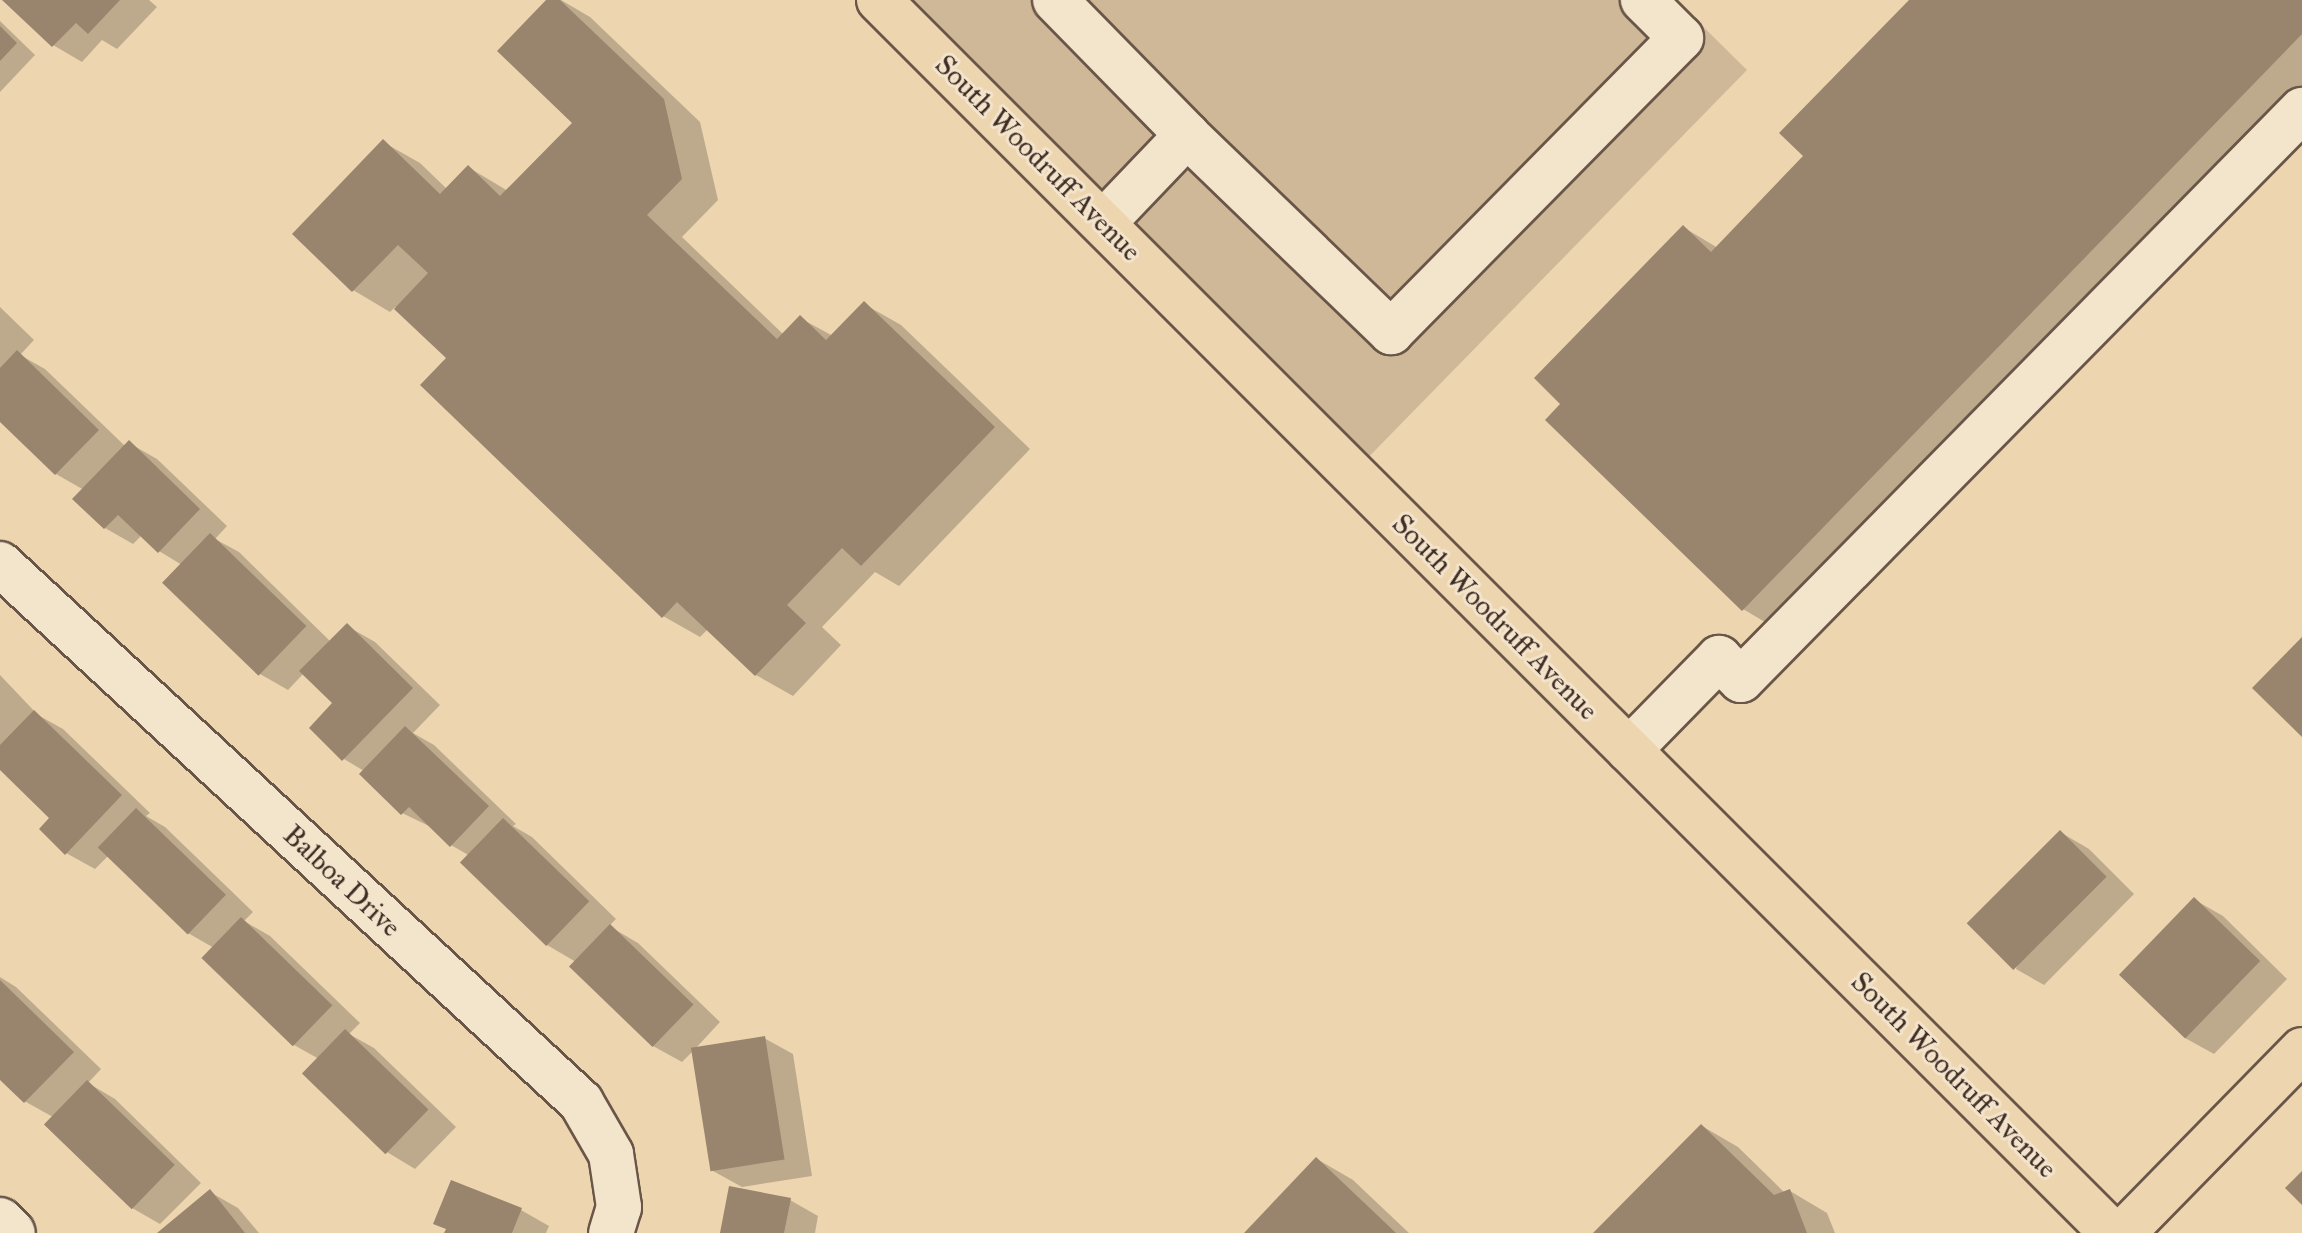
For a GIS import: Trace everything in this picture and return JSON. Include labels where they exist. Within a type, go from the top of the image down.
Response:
[{"type":"main road","name":"South Woodruff Avenue","points":[[879,0],[2112,1233]]},
{"type":"main road","points":[[2123,1233],[2302,1050]]},
{"type":"street","points":[[1055,0],[1187,135],[1391,332],[1681,38],[1643,0]]},
{"type":"street","points":[[1629,750],[1719,658],[1741,680],[2302,110]]},
{"type":"street","points":[[1103,223],[1187,135]]},
{"type":"street","name":"Balboa Drive","points":[[0,564],[581,1102],[611,1154],[619,1207],[611,1233]]},
{"type":"street","points":[[0,1220],[13,1233]]},
{"type":"shaded area","points":[[879,0],[1676,0],[1747,70],[1352,474]]},
{"type":"building","points":[[2,0],[120,0],[88,34],[76,23],[52,47]]},
{"type":"building","points":[[546,0],[560,0],[664,99],[682,179],[647,215],[777,339],[800,315],[826,340],[864,301],[995,427],[861,566],[842,548],[787,605],[806,623],[755,676],[677,602],[662,618],[420,385],[446,358],[394,309],[428,273],[398,245],[352,292],[292,234],[383,139],[440,194],[468,165],[500,196],[572,123],[497,51]]},
{"type":"building","points":[[1909,0],[2302,0],[2302,34],[1742,611],[1545,420],[1560,404],[1534,378],[1683,225],[1711,252],[1803,156],[1779,133]]},
{"type":"building","points":[[0,26],[17,43],[0,61]]},
{"type":"building","points":[[17,350],[99,430],[55,475],[0,422],[0,368]]},
{"type":"building","points":[[129,440],[200,509],[158,553],[118,515],[104,529],[72,499]]},
{"type":"building","points":[[210,533],[306,626],[258,676],[162,583]]},
{"type":"building","points":[[347,623],[413,688],[342,761],[309,728],[332,703],[299,671]]},
{"type":"building","points":[[2302,637],[2302,737],[2252,688]]},
{"type":"building","points":[[34,710],[122,795],[65,855],[39,829],[49,818],[0,770],[0,745]]},
{"type":"building","points":[[405,726],[489,806],[450,847],[409,807],[401,815],[359,774]]},
{"type":"building","points":[[136,808],[226,895],[188,934],[98,848]]},
{"type":"building","points":[[503,818],[589,901],[546,946],[460,863]]},
{"type":"building","points":[[2060,830],[2107,877],[2013,970],[1967,923]]},
{"type":"building","points":[[2194,897],[2260,961],[2185,1039],[2119,975]]},
{"type":"building","points":[[241,917],[332,1005],[293,1046],[201,958]]},
{"type":"building","points":[[610,924],[693,1005],[652,1047],[569,966]]},
{"type":"building","points":[[0,980],[74,1052],[24,1103],[0,1080]]},
{"type":"building","points":[[345,1029],[428,1110],[385,1154],[302,1074]]},
{"type":"building","points":[[765,1036],[785,1159],[710,1171],[691,1048]]},
{"type":"building","points":[[87,1080],[175,1165],[132,1209],[44,1125]]},
{"type":"building","points":[[1701,1124],[1774,1195],[1790,1189],[1807,1233],[1593,1233]]},
{"type":"building","points":[[1316,1157],[1396,1233],[1244,1233]]},
{"type":"building","points":[[2302,1171],[2302,1205],[2285,1188]]},
{"type":"building","points":[[451,1180],[522,1208],[512,1233],[444,1233],[446,1229],[433,1224]]},
{"type":"building","points":[[729,1186],[791,1198],[784,1233],[720,1233]]},
{"type":"building","points":[[210,1189],[245,1233],[157,1233]]}]
